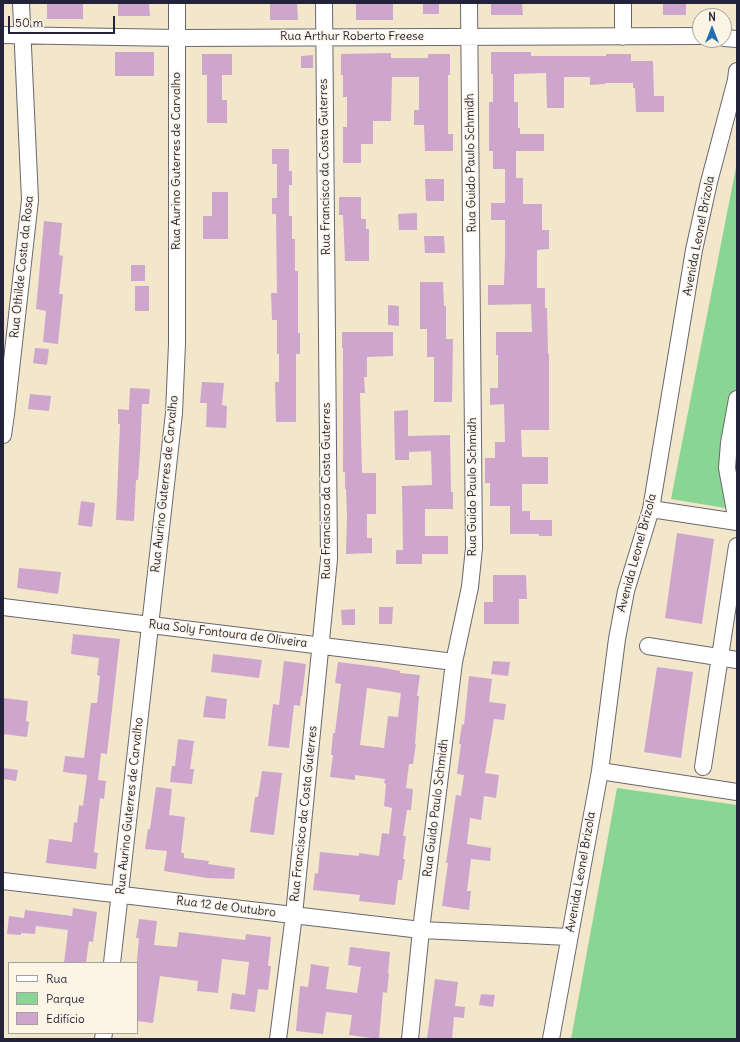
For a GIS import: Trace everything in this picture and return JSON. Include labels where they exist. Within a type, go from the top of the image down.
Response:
[{"type":"street","name":"Rua Othilde Costa da Rosa","points":[[3,435],[30,200],[21,3]]},
{"type":"street","name":"Rua Aurino Guterres de Carvalho","points":[[112,962],[121,895],[174,413],[177,344],[177,3]]},
{"type":"street","name":"Rua Francisco da Costa Guterres","points":[[278,1039],[294,915],[329,559],[324,3]]},
{"type":"street","name":"Rua Guido Paulo Schmidh","points":[[410,1039],[421,930],[454,662],[470,587],[474,548],[469,3]]},
{"type":"street","points":[[623,3],[623,37]]},
{"type":"street","name":"Rua Arthur Roberto Freese","points":[[3,36],[22,35],[177,38],[692,36]]},
{"type":"street","name":"Avenida Leonel Brizola","points":[[551,1039],[600,771],[617,639],[626,590],[651,509],[694,250],[709,182],[736,80],[737,70]]},
{"type":"street","points":[[651,509],[737,522],[728,468],[728,443],[737,399]]},
{"type":"street","points":[[703,766],[737,546]]},
{"type":"street","name":"Rua Soly Fontoura de Oliveira","points":[[3,607],[454,662]]},
{"type":"street","points":[[648,646],[737,660]]},
{"type":"street","points":[[600,771],[737,792]]},
{"type":"street","name":"Rua 12 de Outubro","points":[[3,881],[421,930],[569,937]]},
{"type":"green space","points":[[737,162],[737,510],[671,499]]},
{"type":"green space","points":[[617,788],[737,805],[737,1039],[571,1039]]},
{"type":"building","points":[[47,3],[83,3],[83,19],[47,19]]},
{"type":"building","points":[[118,3],[149,3],[150,16],[118,16]]},
{"type":"building","points":[[270,3],[297,3],[298,20],[270,20]]},
{"type":"building","points":[[356,3],[393,3],[393,20],[356,20]]},
{"type":"building","points":[[423,3],[439,3],[439,14],[423,14]]},
{"type":"building","points":[[491,3],[522,3],[523,15],[491,15]]},
{"type":"building","points":[[663,3],[686,3],[686,15],[663,15]]},
{"type":"building","points":[[115,52],[154,52],[154,76],[115,76]]},
{"type":"building","points":[[491,52],[531,52],[531,56],[606,56],[606,54],[631,54],[631,61],[653,61],[654,96],[664,96],[664,112],[636,112],[635,88],[633,88],[633,83],[605,83],[590,85],[590,77],[564,77],[564,108],[547,108],[546,73],[514,74],[514,102],[518,102],[518,128],[520,128],[520,134],[544,134],[544,151],[516,151],[516,178],[523,178],[523,204],[542,204],[542,230],[549,230],[549,249],[537,250],[537,288],[545,288],[545,308],[547,308],[549,354],[549,430],[521,430],[522,457],[548,457],[548,484],[522,484],[522,511],[530,511],[530,520],[552,520],[552,536],[539,536],[539,534],[510,534],[510,506],[490,506],[490,483],[485,483],[485,458],[495,458],[495,442],[505,442],[504,404],[490,405],[490,388],[498,388],[496,332],[532,332],[531,304],[488,305],[488,285],[504,285],[505,255],[505,220],[491,220],[491,203],[505,203],[505,169],[493,169],[493,151],[489,151],[489,102],[493,102]]},
{"type":"building","points":[[391,53],[391,58],[428,58],[428,54],[450,54],[450,75],[448,75],[448,134],[453,134],[453,151],[425,151],[424,125],[414,125],[414,110],[419,110],[419,77],[392,77],[391,121],[373,121],[373,144],[361,144],[361,163],[343,163],[343,127],[347,127],[347,97],[343,97],[341,54]]},
{"type":"building","points":[[202,54],[232,54],[232,75],[222,75],[222,100],[227,100],[227,123],[207,123],[207,75],[202,75]]},
{"type":"building","points":[[313,55],[313,68],[301,68],[301,56]]},
{"type":"building","points":[[272,149],[289,149],[289,171],[292,171],[292,185],[289,185],[289,216],[292,216],[292,239],[295,239],[295,271],[298,271],[298,333],[300,333],[300,354],[296,354],[296,422],[276,422],[275,382],[279,382],[279,354],[277,354],[277,320],[272,320],[271,293],[277,293],[276,214],[272,214],[272,198],[277,198],[277,164],[272,164]]},
{"type":"building","points":[[425,179],[444,179],[444,201],[426,201]]},
{"type":"building","points":[[212,192],[228,192],[228,239],[203,239],[203,216],[212,216]]},
{"type":"building","points":[[339,197],[361,197],[361,219],[366,219],[366,229],[369,229],[369,261],[345,261],[343,215],[339,215]]},
{"type":"building","points":[[417,213],[417,230],[399,230],[398,214]]},
{"type":"building","points":[[44,221],[62,223],[59,255],[63,256],[59,294],[63,294],[58,344],[43,342],[46,311],[36,309]]},
{"type":"building","points":[[424,236],[444,236],[445,253],[425,253]]},
{"type":"building","points":[[131,265],[145,265],[145,281],[131,281]]},
{"type":"building","points":[[420,282],[443,282],[444,306],[446,306],[446,339],[453,339],[452,402],[434,402],[434,357],[427,357],[427,329],[420,329]]},
{"type":"building","points":[[135,286],[149,286],[149,311],[135,311]]},
{"type":"building","points":[[388,305],[399,306],[399,326],[388,325]]},
{"type":"building","points":[[342,332],[393,332],[393,356],[367,357],[367,377],[364,377],[365,393],[360,393],[362,473],[376,473],[376,514],[367,514],[367,538],[372,538],[372,553],[346,554],[347,515],[345,472],[343,472]]},
{"type":"building","points":[[35,348],[49,349],[47,365],[33,363]]},
{"type":"building","points":[[202,382],[224,383],[222,405],[227,406],[226,428],[206,427],[207,403],[200,403]]},
{"type":"building","points":[[130,388],[150,389],[149,404],[142,404],[140,452],[138,480],[136,480],[134,521],[116,520],[120,424],[118,424],[118,409],[129,410]]},
{"type":"building","points":[[30,394],[51,396],[49,411],[28,409]]},
{"type":"building","points":[[408,410],[408,436],[450,435],[451,492],[453,492],[453,509],[425,509],[425,536],[448,536],[448,554],[422,554],[422,564],[396,564],[396,550],[403,550],[402,486],[432,485],[431,451],[409,452],[409,460],[395,460],[394,411]]},
{"type":"building","points":[[81,501],[95,503],[92,527],[78,525]]},
{"type":"building","points":[[677,533],[714,539],[702,624],[665,618]]},
{"type":"building","points":[[19,568],[61,572],[58,594],[17,588]]},
{"type":"building","points":[[493,575],[526,575],[527,599],[519,599],[519,624],[484,624],[484,602],[493,602]]},
{"type":"building","points":[[379,607],[393,607],[392,624],[379,624]]},
{"type":"building","points":[[355,609],[355,625],[342,625],[341,610]]},
{"type":"building","points":[[73,634],[120,639],[107,754],[101,753],[98,780],[106,781],[104,799],[100,798],[94,852],[98,853],[96,869],[46,863],[49,839],[72,842],[74,822],[77,823],[79,805],[83,806],[87,775],[63,772],[65,756],[84,758],[91,703],[97,703],[100,676],[97,675],[99,658],[71,654]]},
{"type":"building","points":[[213,654],[262,660],[259,678],[211,672]]},
{"type":"building","points":[[284,661],[306,664],[300,706],[294,705],[289,748],[268,746],[273,704],[279,705]]},
{"type":"building","points":[[493,661],[510,662],[508,676],[491,674]]},
{"type":"building","points":[[338,662],[378,667],[400,671],[400,673],[420,675],[417,696],[419,696],[416,744],[413,764],[409,764],[406,788],[413,789],[411,810],[407,810],[403,836],[406,836],[403,859],[405,859],[402,880],[398,880],[395,905],[359,901],[360,895],[313,890],[315,873],[318,874],[320,852],[359,856],[359,853],[379,856],[382,833],[389,834],[392,808],[384,806],[385,779],[355,775],[355,780],[330,777],[333,755],[331,755],[333,733],[335,733],[341,684],[335,683]],"holes":[[[367,688],[401,693],[398,717],[388,716],[384,748],[360,745]]]},
{"type":"building","points":[[657,667],[693,672],[681,758],[644,752]]},
{"type":"building","points":[[469,676],[492,679],[489,702],[506,704],[504,720],[494,719],[485,773],[499,775],[496,798],[484,796],[481,820],[470,818],[467,844],[491,848],[490,861],[471,859],[467,891],[471,891],[469,910],[442,906],[448,863],[446,863],[456,795],[461,796],[464,775],[457,774],[461,744],[459,744],[462,724],[464,725]]},
{"type":"building","points":[[206,696],[227,699],[225,719],[203,717]]},
{"type":"building","points":[[3,698],[28,701],[26,721],[29,722],[27,737],[3,734]]},
{"type":"building","points":[[178,739],[194,741],[190,769],[194,769],[192,784],[170,782],[172,766],[175,766]]},
{"type":"building","points":[[3,768],[18,770],[16,781],[3,779]]},
{"type":"building","points":[[262,771],[282,773],[274,835],[250,832],[255,797],[258,797]]},
{"type":"building","points":[[156,787],[172,789],[169,815],[185,817],[181,853],[184,853],[184,858],[209,861],[208,864],[235,868],[234,879],[207,878],[164,871],[167,851],[145,849],[148,829],[150,829]]},
{"type":"building","points":[[73,908],[97,912],[93,942],[89,941],[86,962],[64,962],[68,930],[36,926],[35,934],[7,934],[9,916],[24,918],[25,910],[72,916]]},
{"type":"building","points":[[139,919],[157,921],[154,945],[177,947],[179,932],[245,940],[246,934],[271,937],[268,966],[271,966],[268,990],[258,989],[255,1012],[230,1009],[232,993],[245,995],[249,962],[222,959],[218,993],[197,991],[198,981],[160,976],[153,1023],[138,1021],[137,960],[139,938],[136,938]]},
{"type":"building","points":[[350,947],[390,952],[387,993],[383,992],[379,1039],[349,1035],[352,1015],[326,1012],[323,1034],[296,1031],[300,986],[308,987],[311,964],[329,967],[326,989],[357,993],[361,967],[348,965]]},
{"type":"building","points":[[435,979],[458,982],[455,1006],[465,1007],[464,1018],[454,1017],[452,1039],[427,1039]]},
{"type":"building","points":[[481,994],[495,995],[493,1007],[479,1005]]}]
